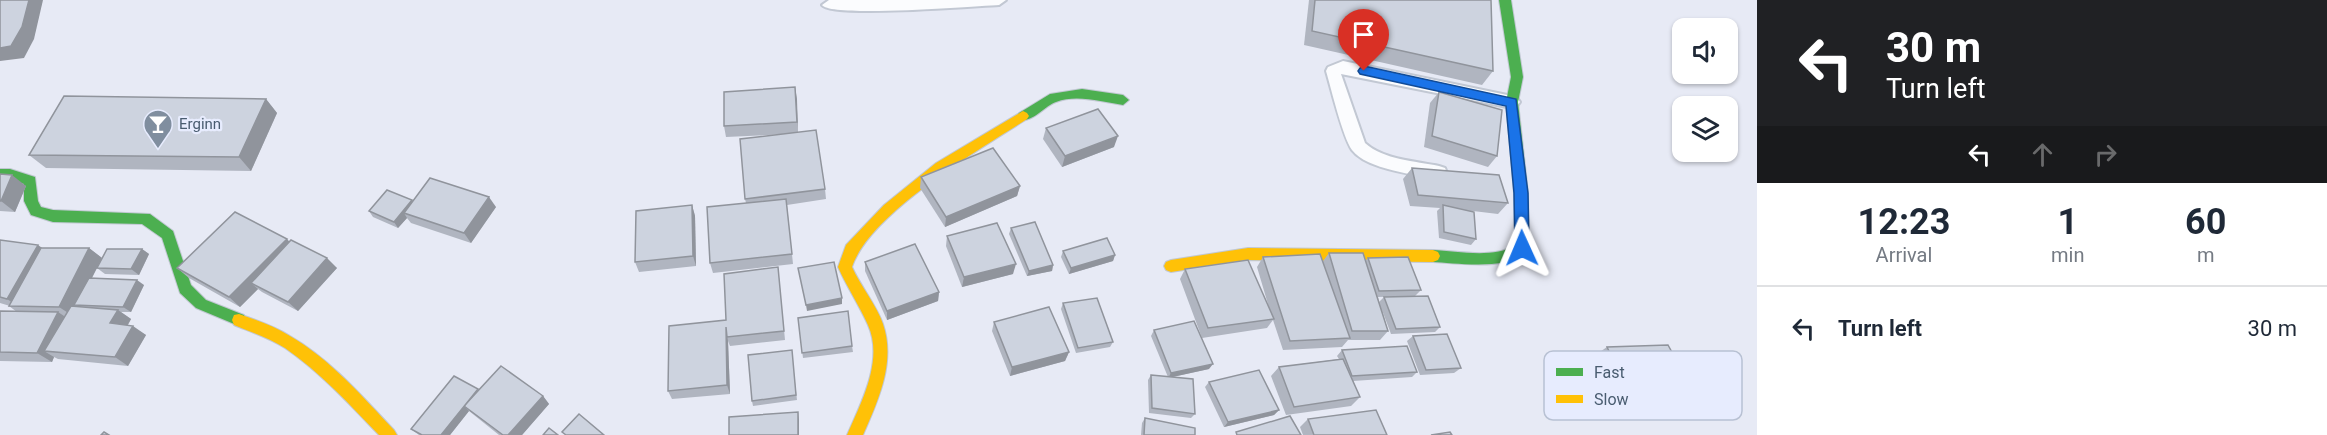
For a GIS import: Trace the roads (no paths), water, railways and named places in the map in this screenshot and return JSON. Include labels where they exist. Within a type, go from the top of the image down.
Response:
[{"type":"street","points":[[1171,266],[1248,254],[1504,256],[1517,254],[1522,248],[1515,191],[1512,102],[1517,77],[1505,0]]},
{"type":"street","points":[[855,435],[870,404],[881,371],[880,347],[875,324],[857,294],[845,267],[851,249],[889,210],[941,167],[1054,97],[1082,94],[1123,100]]},
{"type":"street","points":[[0,174],[10,174],[30,181],[31,201],[36,211],[53,216],[145,218],[168,236],[185,289],[201,304],[277,336],[297,348],[348,393],[389,435]]},
{"type":"lane","points":[[829,5],[881,6],[999,0]]},
{"type":"lane","points":[[1454,177],[1375,158],[1362,152],[1333,71],[1343,67],[1512,102]]},
{"type":"place","name":"Erginn","points":[[158,150]]}]
